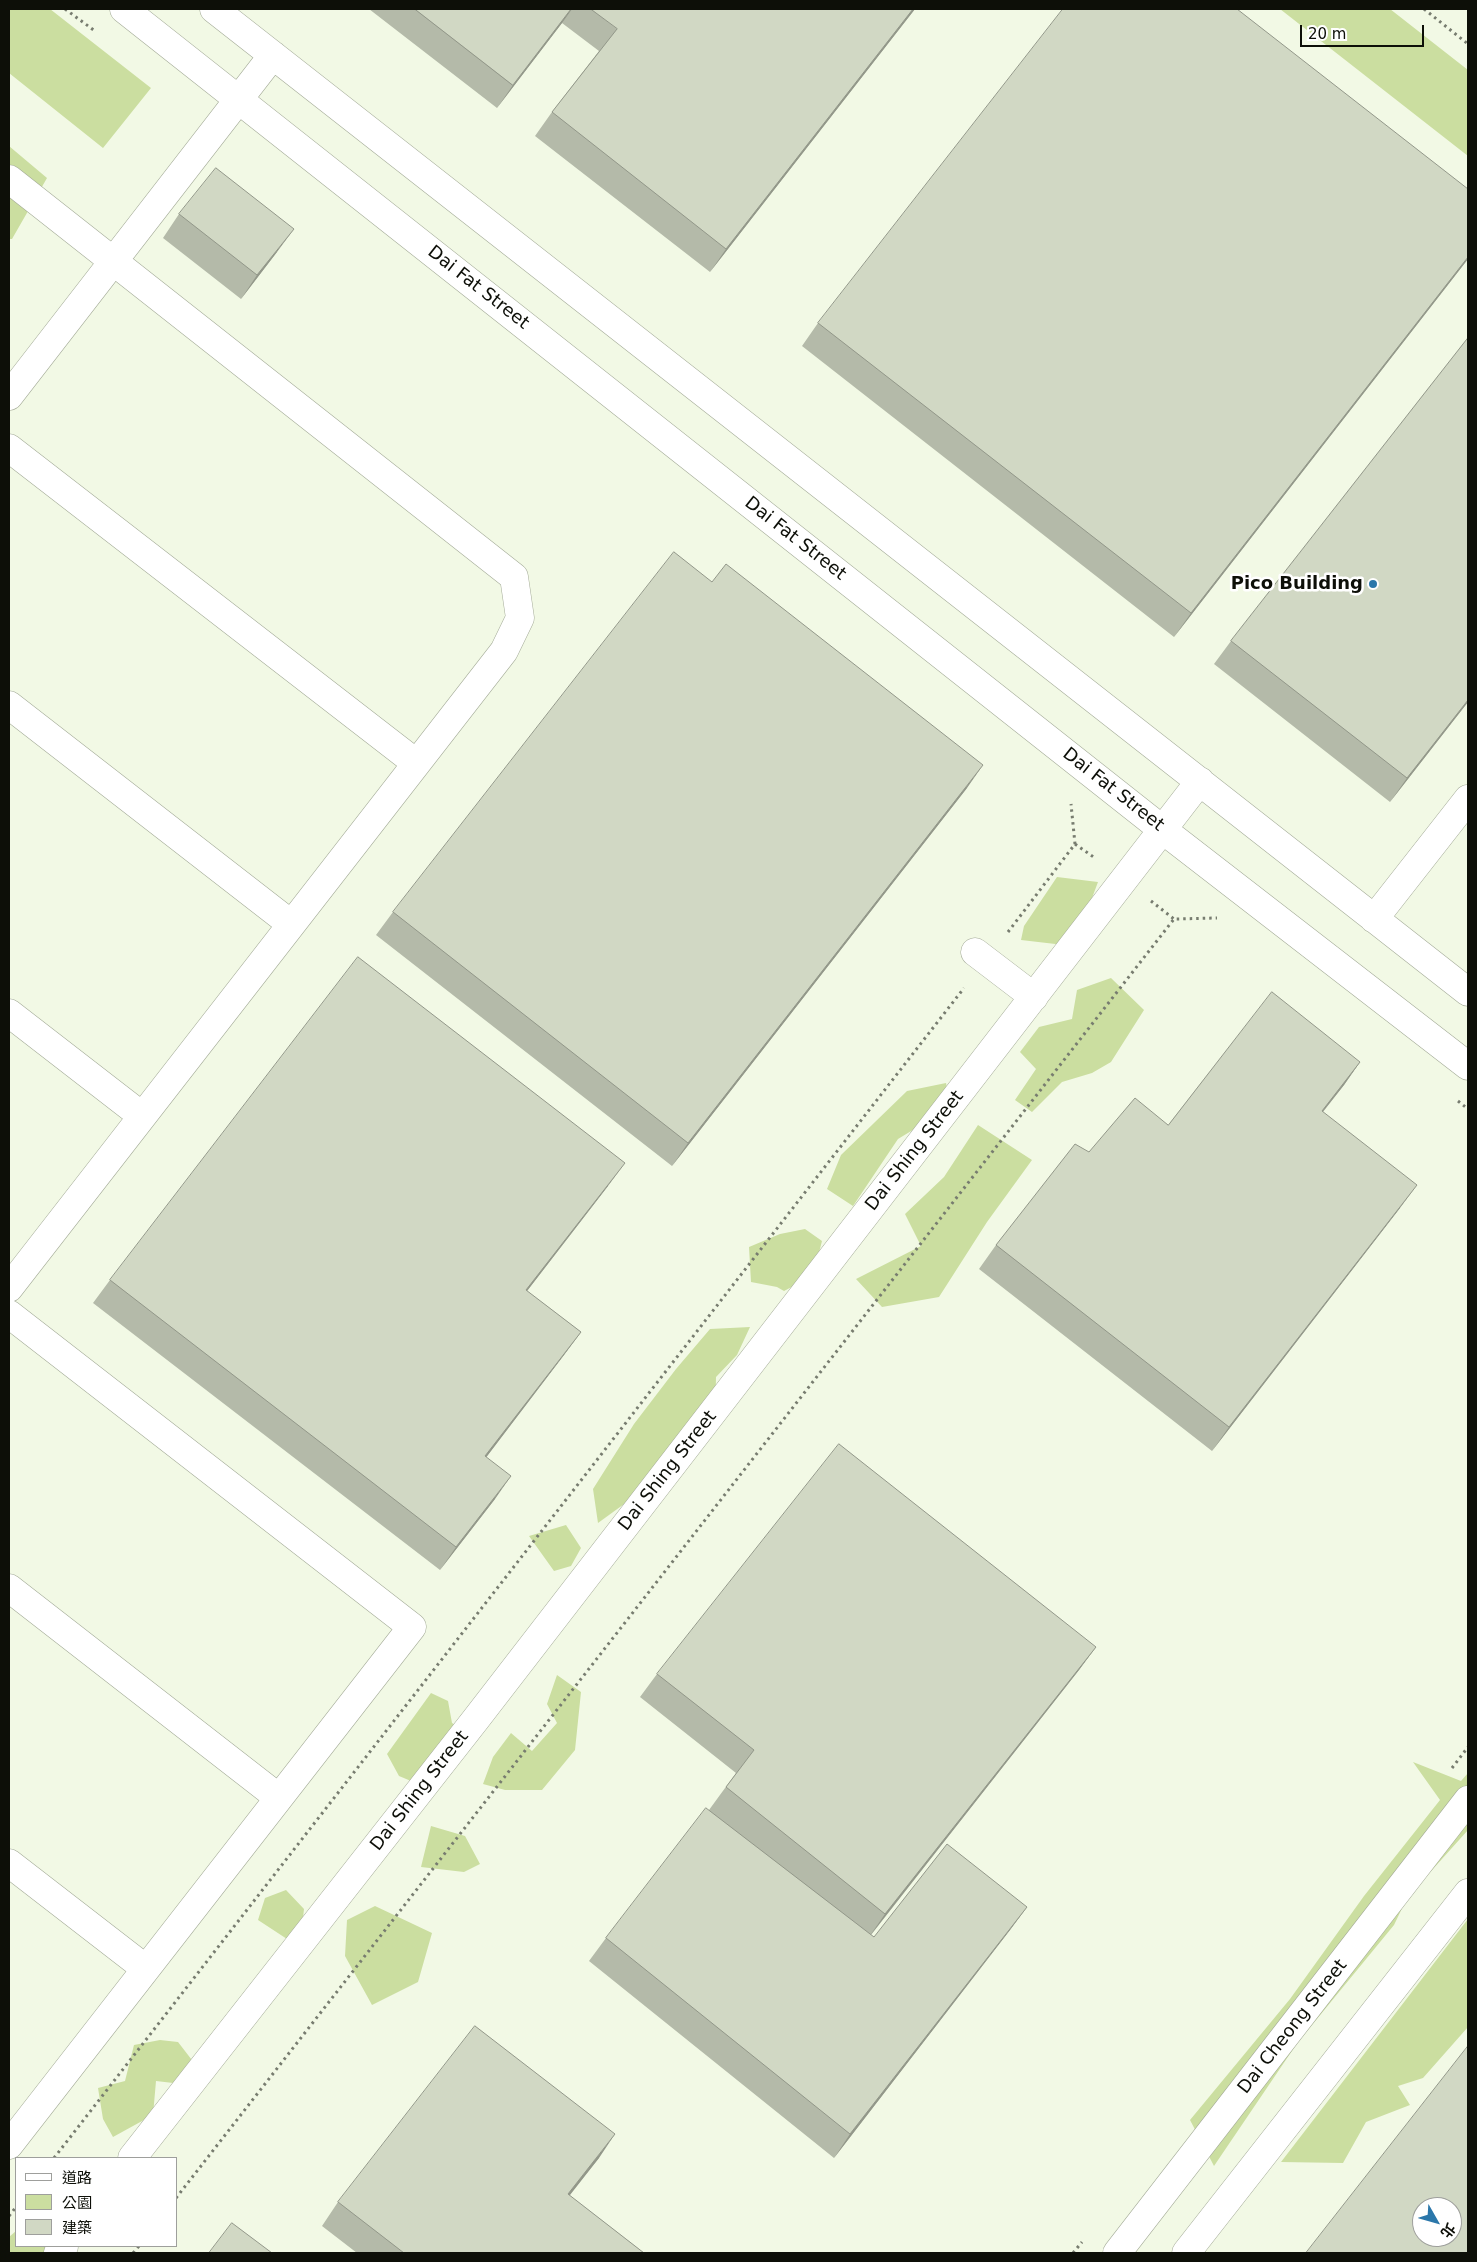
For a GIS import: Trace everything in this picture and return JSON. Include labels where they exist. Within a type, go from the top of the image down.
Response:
[{"type":"street","name":"Dai Fat Street","points":[[124,9],[1163,830],[1468,1066]]},
{"type":"street","points":[[214,9],[1468,992]]},
{"type":"street","points":[[9,396],[273,55]]},
{"type":"street","points":[[9,179],[514,577],[520,618],[504,651],[142,1116],[11,1280]]},
{"type":"street","points":[[9,448],[416,763]]},
{"type":"street","points":[[9,705],[291,924]]},
{"type":"street","name":"Dai Shing Street","points":[[133,2157],[494,1696],[1200,782]]},
{"type":"street","points":[[1374,919],[1468,799]]},
{"type":"street","points":[[980,956],[1034,997]]},
{"type":"street","points":[[9,1013],[142,1116]]},
{"type":"street","points":[[9,1314],[412,1627],[10,2141]]},
{"type":"street","points":[[9,1588],[279,1798]]},
{"type":"street","name":"Dai Cheong Street","points":[[1117,2253],[1468,1800]]},
{"type":"street","points":[[9,1862],[146,1969]]},
{"type":"street","points":[[1186,2253],[1468,1893]]},
{"type":"path","points":[[66,9],[101,37]]},
{"type":"path","points":[[1424,9],[1468,44]]},
{"type":"path","points":[[55,2157],[980,956],[1075,844],[1071,801]]},
{"type":"path","points":[[178,2195],[1174,920],[1222,918]]},
{"type":"path","points":[[1453,1097],[1468,1109]]},
{"type":"green space","points":[[9,9],[50,9],[151,88],[103,148],[9,73]]},
{"type":"green space","points":[[1280,9],[1390,9],[1468,70],[1468,156]]},
{"type":"green space","points":[[9,146],[47,178],[12,239],[9,239]]},
{"type":"green space","points":[[1057,877],[1098,882],[1089,906],[1064,945],[1021,940],[1024,926]]},
{"type":"green space","points":[[1111,978],[1144,1010],[1111,1062],[1092,1073],[1062,1082],[1032,1112],[1015,1100],[1036,1069],[1020,1052],[1039,1027],[1072,1019],[1077,990]]},
{"type":"green space","points":[[946,1083],[949,1098],[926,1122],[898,1139],[853,1206],[827,1189],[841,1155],[907,1091]]},
{"type":"green space","points":[[978,1125],[1032,1160],[987,1222],[939,1297],[882,1307],[856,1279],[921,1246],[905,1214],[944,1177]]},
{"type":"green space","points":[[805,1229],[822,1241],[813,1276],[784,1291],[777,1287],[751,1282],[749,1247],[780,1234]]},
{"type":"green space","points":[[750,1327],[737,1355],[716,1377],[715,1422],[642,1491],[598,1523],[593,1489],[634,1424],[676,1369],[710,1329]]},
{"type":"green space","points":[[566,1525],[581,1548],[571,1566],[554,1571],[529,1536]]},
{"type":"green space","points":[[557,1675],[581,1692],[575,1750],[542,1790],[505,1790],[483,1784],[493,1757],[511,1733],[532,1751],[557,1723],[547,1704]]},
{"type":"green space","points":[[431,1693],[448,1701],[452,1723],[473,1736],[411,1781],[399,1776],[387,1754]]},
{"type":"green space","points":[[1413,1762],[1461,1781],[1468,1773],[1468,1830],[1407,1898],[1394,1925],[1298,2042],[1214,2166],[1190,2120],[1290,1999],[1364,1896],[1440,1800]]},
{"type":"green space","points":[[431,1826],[465,1836],[480,1864],[464,1872],[421,1867]]},
{"type":"green space","points":[[286,1890],[304,1909],[302,1927],[287,1939],[258,1920],[265,1898]]},
{"type":"green space","points":[[375,1906],[432,1933],[418,1982],[372,2005],[345,1956],[347,1920]]},
{"type":"green space","points":[[1468,1919],[1468,2027],[1423,2078],[1398,2086],[1410,2105],[1366,2122],[1343,2163],[1281,2162]]},
{"type":"green space","points":[[160,2040],[178,2042],[195,2064],[199,2086],[156,2081],[153,2115],[113,2137],[103,2119],[98,2088],[125,2081],[134,2045]]},
{"type":"green space","points":[[15,2232],[15,2247],[74,2247],[70,2253],[9,2253],[9,2237]]},
{"type":"building","points":[[415,9],[571,9],[513,85]]},
{"type":"building","points":[[591,9],[913,9],[726,249],[552,112],[617,29]]},
{"type":"building","points":[[1063,9],[1237,9],[1468,189],[1468,257],[1191,613],[818,323]]},
{"type":"building","points":[[216,168],[294,229],[257,275],[179,214]]},
{"type":"building","name":"Pico Building","points":[[1468,338],[1468,700],[1407,778],[1231,641]]},
{"type":"building","points":[[674,552],[712,582],[726,564],[983,765],[688,1143],[393,912]]},
{"type":"building","points":[[358,957],[625,1163],[526,1290],[581,1332],[485,1456],[511,1476],[456,1547],[110,1280]]},
{"type":"building","points":[[1272,992],[1360,1062],[1322,1111],[1417,1185],[1229,1427],[996,1245],[1075,1144],[1089,1152],[1135,1098],[1168,1125]]},
{"type":"building","points":[[839,1444],[1096,1647],[885,1914],[726,1787],[754,1750],[657,1674]]},
{"type":"building","points":[[706,1808],[874,1937],[947,1844],[1027,1907],[850,2134],[606,1938]]},
{"type":"building","points":[[475,2026],[615,2134],[568,2194],[644,2253],[404,2253],[338,2202]]},
{"type":"building","points":[[1468,2046],[1468,2253],[1306,2253]]},
{"type":"building","points":[[232,2223],[272,2253],[209,2253]]},
{"type":"place","name":"Pico Building","points":[[1373,584]]}]
